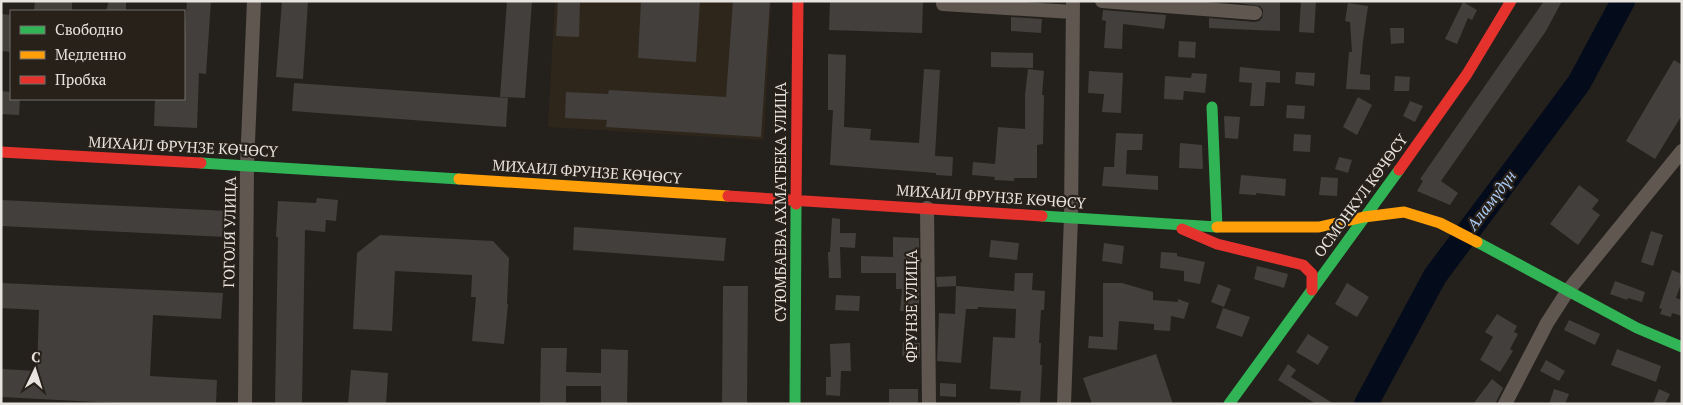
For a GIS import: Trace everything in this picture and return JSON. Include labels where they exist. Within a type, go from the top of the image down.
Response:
[{"type":"main road","name":"СУЮМБАЕВА АХМАТБЕКА УЛИЦА","points":[[795,404],[798,1]]},
{"type":"main road","name":"ОСМОНКУЛ КӨЧӨСҮ","points":[[1229,404],[1467,74],[1511,1]]},
{"type":"main road","points":[[1212,107],[1217,227]]},
{"type":"main road","name":"МИХАИЛ ФРУНЗЕ КӨЧӨСҮ","points":[[1,152],[247,165],[1217,227],[1320,227],[1364,217],[1404,212],[1416,214],[1440,223],[1636,328],[1682,347]]},
{"type":"main road","name":"МИХАИЛ ФРУНЗЕ КӨЧӨСҮ","points":[[1171,224],[1217,244],[1303,265],[1312,274],[1312,290]]},
{"type":"street","name":"ГОГОЛЯ УЛИЦА","points":[[244,404],[247,165],[254,1]]},
{"type":"street","points":[[1102,1],[1255,13]]},
{"type":"street","points":[[943,4],[1073,7],[1071,217],[1064,404]]},
{"type":"street","points":[[1505,404],[1547,323],[1567,292],[1682,151]]},
{"type":"street","name":"ФРУНЗЕ УЛИЦА","points":[[927,208],[929,404]]},
{"type":"shaded area","points":[[555,1],[771,1],[764,140],[548,127]]},
{"type":"building","points":[[35,1],[72,1],[72,10],[34,10]]},
{"type":"building","points":[[109,1],[126,1],[126,10],[106,10]]},
{"type":"building","points":[[187,1],[211,1],[206,74],[199,73],[197,128],[154,126],[155,100],[185,100]]},
{"type":"building","points":[[282,1],[308,1],[303,79],[276,77]]},
{"type":"building","points":[[507,1],[532,1],[525,98],[500,97]]},
{"type":"building","points":[[558,1],[580,1],[579,37],[556,36]]},
{"type":"building","points":[[641,1],[700,1],[696,62],[638,58]]},
{"type":"building","points":[[733,1],[770,1],[761,137],[606,127],[607,120],[565,118],[566,92],[608,94],[609,90],[726,97]]},
{"type":"building","points":[[830,1],[923,1],[922,33],[829,30]]},
{"type":"building","points":[[1224,1],[1280,1],[1280,31],[1209,28],[1209,18],[1254,22],[1262,18],[1263,10],[1260,6]]},
{"type":"building","points":[[1301,1],[1316,1],[1314,33],[1299,32]]},
{"type":"building","points":[[1544,1],[1562,1],[1546,31],[1441,181],[1458,193],[1450,205],[1417,191],[1423,181],[1420,179]]},
{"type":"building","points":[[1463,2],[1477,10],[1472,20],[1468,18],[1457,44],[1445,39]]},
{"type":"building","points":[[1348,3],[1368,6],[1360,74],[1370,75],[1370,90],[1346,89],[1349,52],[1352,52],[1350,22],[1345,21]]},
{"type":"building","points":[[1103,10],[1166,15],[1164,29],[1123,24],[1122,49],[1104,48],[1106,21],[1102,20]]},
{"type":"building","points":[[1,14],[10,15],[10,52],[1,51]]},
{"type":"building","points":[[1011,17],[1042,19],[1041,33],[1011,31]]},
{"type":"building","points":[[1390,28],[1404,28],[1404,43],[1391,44]]},
{"type":"building","points":[[1179,41],[1196,42],[1195,58],[1178,57]]},
{"type":"building","points":[[991,52],[1033,53],[1033,68],[991,67]]},
{"type":"building","points":[[828,54],[846,55],[844,127],[871,129],[870,140],[919,143],[924,69],[940,70],[935,156],[953,157],[952,176],[936,175],[936,173],[830,165],[833,110],[828,110]]},
{"type":"building","points":[[1674,60],[1682,65],[1682,115],[1655,159],[1626,141]]},
{"type":"building","points":[[1240,67],[1280,71],[1280,83],[1266,82],[1264,106],[1250,106],[1252,83],[1239,82]]},
{"type":"building","points":[[1028,69],[1044,71],[1042,95],[1044,95],[1043,144],[1037,145],[1037,178],[1014,178],[1014,181],[994,180],[995,177],[972,175],[973,162],[995,164],[998,127],[1025,129],[1025,95]]},
{"type":"building","points":[[1089,71],[1123,73],[1121,113],[1102,112],[1104,94],[1088,93]]},
{"type":"building","points":[[1296,72],[1315,73],[1314,86],[1295,84]]},
{"type":"building","points":[[1192,73],[1207,74],[1205,93],[1184,91],[1183,100],[1164,99],[1165,76],[1191,78]]},
{"type":"building","points":[[1395,76],[1410,77],[1409,91],[1394,91]]},
{"type":"building","points":[[294,83],[508,98],[506,127],[292,111]]},
{"type":"building","points":[[1,91],[10,92],[10,100],[20,100],[19,115],[1,114]]},
{"type":"building","points":[[1358,97],[1372,105],[1357,135],[1343,127]]},
{"type":"building","points":[[1410,101],[1423,106],[1415,122],[1403,116]]},
{"type":"building","points":[[1287,105],[1305,106],[1304,119],[1286,118]]},
{"type":"building","points":[[1224,116],[1240,117],[1238,139],[1225,138]]},
{"type":"building","points":[[1116,133],[1143,134],[1142,150],[1127,150],[1126,174],[1158,176],[1158,190],[1102,186],[1104,167],[1114,167]]},
{"type":"building","points":[[1294,134],[1311,135],[1310,152],[1293,151]]},
{"type":"building","points":[[1180,143],[1202,145],[1203,169],[1179,168]]},
{"type":"building","points":[[1339,157],[1352,160],[1348,173],[1335,169]]},
{"type":"building","points":[[1241,175],[1286,179],[1285,196],[1256,193],[1256,195],[1239,194]]},
{"type":"building","points":[[1321,177],[1338,178],[1337,196],[1319,195]]},
{"type":"building","points":[[1579,185],[1599,200],[1592,209],[1600,215],[1578,245],[1550,224]]},
{"type":"building","points":[[317,198],[338,200],[336,221],[326,220],[325,232],[305,230],[302,404],[275,404],[278,201],[316,203]]},
{"type":"building","points":[[1,200],[228,211],[226,237],[1,226]]},
{"type":"building","points":[[832,218],[840,219],[840,233],[856,233],[855,248],[840,247],[841,278],[829,278],[828,252],[830,252]]},
{"type":"building","points":[[574,227],[726,238],[724,261],[573,250]]},
{"type":"building","points":[[1651,231],[1663,235],[1653,266],[1641,262]]},
{"type":"building","points":[[380,235],[493,241],[509,258],[508,304],[504,344],[472,341],[476,297],[471,297],[472,275],[395,271],[392,331],[353,329],[357,253]]},
{"type":"building","points":[[893,237],[919,238],[919,312],[900,311],[902,289],[896,289],[896,273],[861,273],[861,256],[893,257]]},
{"type":"building","points":[[991,240],[1019,243],[1017,260],[989,257]]},
{"type":"building","points":[[1104,243],[1124,246],[1122,264],[1102,261]]},
{"type":"building","points":[[1161,252],[1177,253],[1177,256],[1205,262],[1200,284],[1184,281],[1184,271],[1160,268]]},
{"type":"building","points":[[1257,266],[1288,274],[1284,288],[1254,279]]},
{"type":"building","points":[[1672,270],[1682,274],[1682,281],[1676,298],[1682,300],[1682,316],[1672,313],[1671,317],[1660,314],[1662,309],[1659,308]]},
{"type":"building","points":[[1015,273],[1033,273],[1032,290],[1045,291],[1044,310],[1041,310],[1039,343],[1041,343],[1040,365],[1042,365],[1040,404],[1020,403],[1021,391],[990,389],[993,337],[1015,338],[1016,309],[978,307],[978,309],[966,309],[961,363],[937,361],[939,313],[955,314],[956,286],[1014,291]]},
{"type":"building","points":[[956,276],[956,286],[937,287],[936,277]]},
{"type":"building","points":[[1615,281],[1645,292],[1642,302],[1628,298],[1627,300],[1610,294]]},
{"type":"building","points":[[1,283],[223,293],[221,319],[153,315],[150,376],[217,380],[216,404],[136,404],[1,397],[1,369],[37,371],[39,310],[1,308]]},
{"type":"building","points":[[1103,283],[1122,283],[1153,292],[1153,300],[1178,302],[1178,299],[1189,303],[1184,319],[1171,316],[1170,331],[1154,330],[1154,324],[1119,321],[1117,350],[1088,348],[1089,336],[1103,337]]},
{"type":"building","points":[[1347,283],[1369,297],[1357,317],[1335,304]]},
{"type":"building","points":[[1218,284],[1231,289],[1224,307],[1211,302]]},
{"type":"building","points":[[723,286],[748,286],[747,404],[722,404]]},
{"type":"building","points":[[836,295],[860,296],[859,311],[835,310]]},
{"type":"building","points":[[1223,308],[1250,317],[1242,337],[1216,328]]},
{"type":"building","points":[[1497,314],[1517,326],[1514,332],[1518,334],[1510,349],[1513,351],[1500,372],[1480,360],[1493,337],[1485,332]]},
{"type":"building","points":[[1569,320],[1600,334],[1595,345],[1564,330]]},
{"type":"building","points":[[1308,334],[1329,347],[1318,365],[1296,352]]},
{"type":"building","points":[[903,342],[920,343],[920,358],[902,356]]},
{"type":"building","points":[[850,343],[851,371],[841,371],[840,396],[826,395],[826,377],[831,377],[830,344]]},
{"type":"building","points":[[541,348],[567,348],[566,372],[601,373],[601,349],[628,350],[627,404],[601,404],[601,386],[566,386],[566,404],[540,404]]},
{"type":"building","points":[[1617,349],[1661,366],[1656,382],[1611,365]]},
{"type":"building","points":[[1156,354],[1173,404],[1092,404],[1083,378]]},
{"type":"building","points":[[1546,360],[1565,371],[1559,381],[1540,371]]},
{"type":"building","points":[[1288,364],[1296,370],[1291,377],[1334,404],[1316,404],[1278,380]]},
{"type":"building","points":[[351,370],[388,373],[386,404],[348,404]]},
{"type":"building","points":[[1492,379],[1503,388],[1495,404],[1473,404]]},
{"type":"building","points":[[940,383],[956,384],[956,397],[940,396]]},
{"type":"building","points":[[889,389],[918,389],[918,404],[889,404]]},
{"type":"building","points":[[1554,389],[1569,394],[1565,404],[1549,404]]},
{"type":"building","points":[[1659,389],[1670,394],[1665,404],[1653,404]]},
{"type":"waterway","name":"Аламүдүн","points":[[1366,404],[1435,276],[1579,83],[1623,1]]},
{"type":"traffic: fast","points":[[1042,216],[1217,227],[1212,107]]},
{"type":"traffic: fast","points":[[201,163],[459,179]]},
{"type":"traffic: fast","points":[[1229,404],[1399,170]]},
{"type":"traffic: fast","points":[[795,404],[796,204]]},
{"type":"traffic: fast","points":[[1477,242],[1637,328],[1682,347]]},
{"type":"traffic: slow","points":[[459,179],[728,196]]},
{"type":"traffic: slow","points":[[1217,227],[1319,227],[1364,217],[1404,212],[1440,223],[1477,242]]},
{"type":"traffic: jam","points":[[796,204],[798,1]]},
{"type":"traffic: jam","points":[[1399,170],[1467,74],[1511,1]]},
{"type":"traffic: jam","points":[[1,152],[201,163]]},
{"type":"traffic: jam","points":[[728,196],[1042,216]]},
{"type":"traffic: jam","points":[[1182,229],[1217,244],[1303,265],[1312,274],[1312,290]]}]
